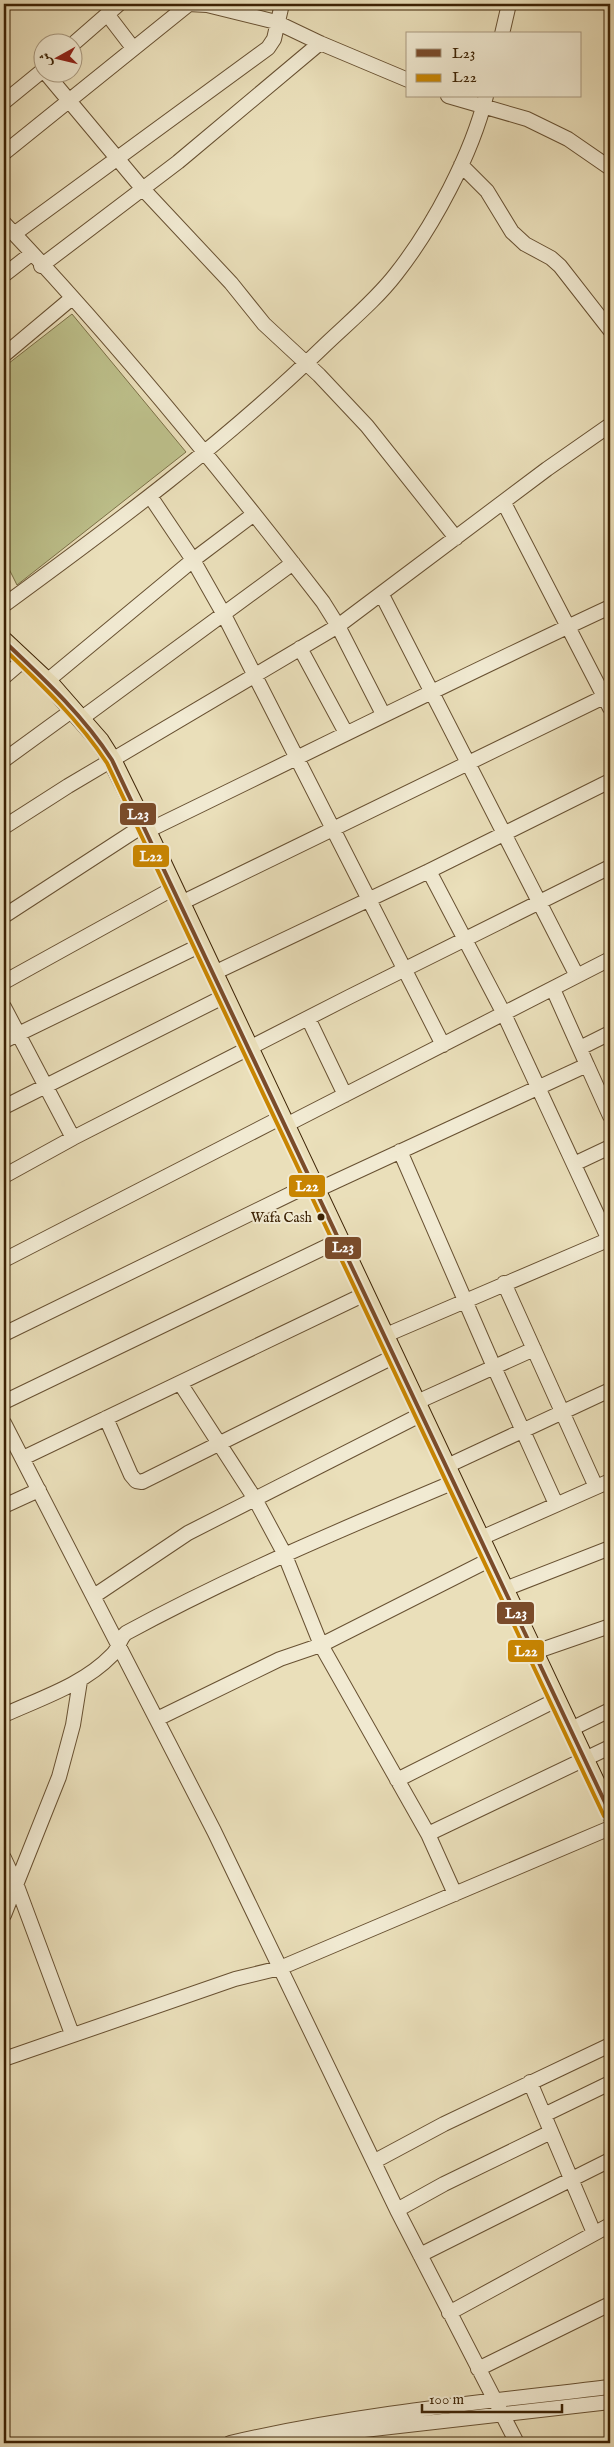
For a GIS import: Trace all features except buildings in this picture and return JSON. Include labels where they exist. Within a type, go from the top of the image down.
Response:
[{"type":"main road","points":[[4,641],[25,659],[78,713],[112,760],[386,1335],[610,1813]]},
{"type":"street","points":[[82,36],[118,4]]},
{"type":"street","points":[[4,153],[188,4],[207,5],[276,22],[320,44],[406,79]]},
{"type":"street","points":[[14,234],[268,48],[274,39],[276,22],[282,4]]},
{"type":"street","points":[[502,32],[509,4]]},
{"type":"street","points":[[107,14],[133,48]]},
{"type":"street","points":[[41,266],[197,146],[320,44]]},
{"type":"street","points":[[4,102],[32,81]]},
{"type":"street","points":[[52,82],[142,188],[231,284],[264,324],[367,426],[456,538]]},
{"type":"street","points":[[463,98],[485,101],[548,128],[568,138],[610,168]]},
{"type":"street","points":[[4,605],[206,453],[306,364],[395,276],[428,226],[461,165],[485,101]]},
{"type":"street","points":[[461,165],[487,191],[512,232],[525,244],[551,258],[560,266],[610,330]]},
{"type":"street","points":[[4,223],[72,298],[206,453],[324,602],[382,714]]},
{"type":"street","points":[[4,275],[31,254]]},
{"type":"street","points":[[4,355],[72,298]]},
{"type":"street","points":[[4,827],[112,760],[338,626],[382,595],[569,453],[610,425]]},
{"type":"street","points":[[150,496],[193,560],[223,613],[370,899],[443,1046]]},
{"type":"street","points":[[4,982],[177,895],[334,829],[468,762],[608,699],[504,503]]},
{"type":"street","points":[[47,682],[193,560],[254,514]]},
{"type":"street","points":[[4,760],[78,713],[293,563]]},
{"type":"street","points":[[382,595],[577,976]]},
{"type":"street","points":[[4,916],[146,828],[298,758],[382,714],[433,692],[610,607]]},
{"type":"street","points":[[300,648],[346,733]]},
{"type":"street","points":[[4,677],[25,659]]},
{"type":"street","points":[[214,973],[429,871],[610,781]]},
{"type":"street","points":[[4,1176],[73,1138],[249,1048],[404,969],[540,904],[610,867]]},
{"type":"street","points":[[386,1335],[610,1239],[504,1014],[429,871]]},
{"type":"street","points":[[4,1041],[201,944]]},
{"type":"street","points":[[4,1260],[284,1121],[345,1095],[610,959]]},
{"type":"street","points":[[553,989],[609,1111]]},
{"type":"street","points":[[4,1107],[225,996]]},
{"type":"street","points":[[4,1007],[73,1138]]},
{"type":"street","points":[[308,1018],[345,1095]]},
{"type":"street","points":[[580,1048],[610,1033]]},
{"type":"street","points":[[4,1334],[315,1187],[539,1089],[587,1065]]},
{"type":"street","points":[[574,1164],[610,1147]]},
{"type":"street","points":[[400,1151],[556,1504]]},
{"type":"street","points":[[4,1402],[340,1240]]},
{"type":"street","points":[[504,1283],[596,1487]]},
{"type":"street","points":[[23,1458],[366,1294]]},
{"type":"street","points":[[94,1596],[188,1533],[255,1499],[494,1367],[534,1349]]},
{"type":"street","points":[[106,1418],[131,1476],[136,1481],[150,1478],[395,1356]]},
{"type":"street","points":[[180,1383],[255,1499],[284,1553],[321,1644],[428,1834],[455,1894]]},
{"type":"street","points":[[447,1466],[610,1390]]},
{"type":"street","points":[[4,1423],[9,1448],[23,1458],[157,1719],[375,2161],[397,2210],[500,2414],[517,2443]]},
{"type":"street","points":[[481,1538],[610,1481]]},
{"type":"street","points":[[4,1715],[80,1681],[113,1655],[118,1643],[126,1632],[200,1593],[284,1553],[454,1482]]},
{"type":"street","points":[[4,1506],[39,1490]]},
{"type":"street","points":[[505,1589],[610,1548]]},
{"type":"street","points":[[157,1719],[280,1658],[321,1644],[490,1559]]},
{"type":"street","points":[[535,1652],[610,1626]]},
{"type":"street","points":[[4,1915],[59,1777],[73,1725],[80,1681]]},
{"type":"street","points":[[397,1780],[556,1700]]},
{"type":"street","points":[[571,1729],[610,1710]]},
{"type":"street","points":[[428,1834],[610,1747]]},
{"type":"street","points":[[4,2059],[235,1979],[280,1968],[610,1828]]},
{"type":"street","points":[[4,1858],[17,1886],[72,2034]]},
{"type":"street","points":[[375,2161],[530,2082],[610,2045]]},
{"type":"street","points":[[530,2082],[594,2233]]},
{"type":"street","points":[[544,2115],[610,2083]]},
{"type":"street","points":[[397,2210],[444,2184],[551,2132]]},
{"type":"street","points":[[420,2255],[610,2160]]},
{"type":"street","points":[[449,2313],[610,2225]]},
{"type":"street","points":[[478,2369],[610,2304]]},
{"type":"street","points":[[230,2443],[299,2427],[610,2387]]},
{"type":"street","points":[[288,2443],[364,2430],[610,2402]]},
{"type":"green space","points":[[72,314],[186,452],[17,585],[4,559],[4,367]]},
{"type":"transit line","name":"L23","points":[[4,641],[75,712],[101,743],[112,760],[610,1813]]},
{"type":"transit line","name":"L22","points":[[4,649],[72,717],[107,763],[604,1816]]},
{"type":"place","name":"Wafa Cash","points":[[321,1217]]}]
